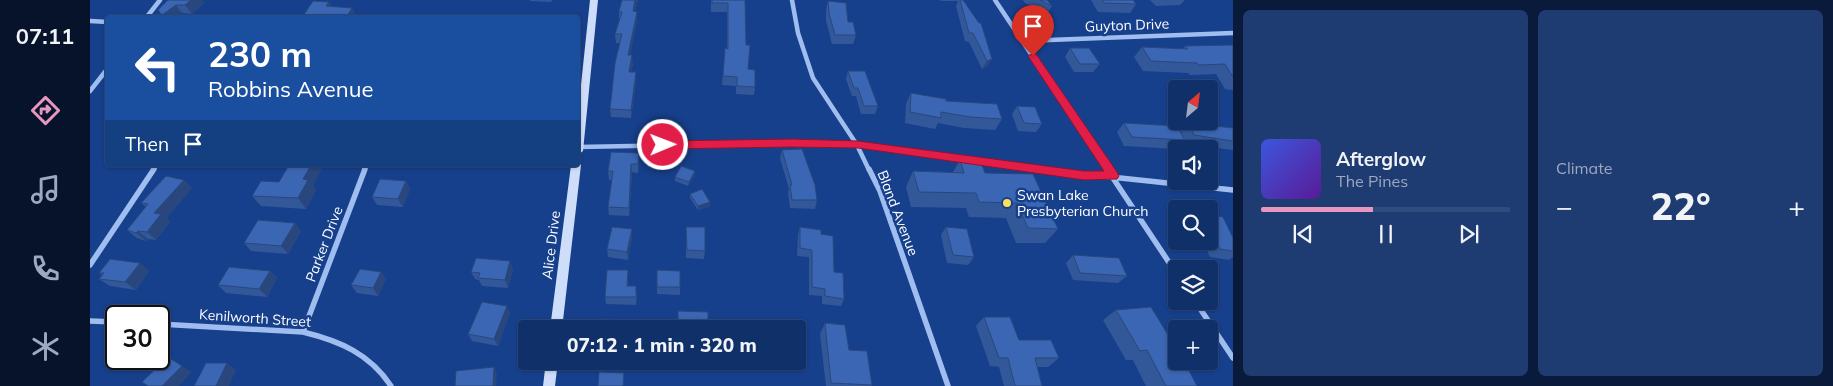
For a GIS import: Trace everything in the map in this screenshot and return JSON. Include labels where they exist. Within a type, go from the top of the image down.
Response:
[{"type":"main road","points":[[580,108],[594,0]]},
{"type":"main road","name":"Alice Drive","points":[[557,320],[576,167]]},
{"type":"main road","points":[[549,386],[551,370]]},
{"type":"street","points":[[148,15],[160,0]]},
{"type":"street","name":"Bland Avenue","points":[[792,0],[798,33],[812,78],[858,144],[880,191],[948,386]]},
{"type":"street","points":[[995,0],[1168,261]]},
{"type":"street","points":[[90,21],[105,22]]},
{"type":"street","name":"Guyton Drive","points":[[1022,41],[1233,33]]},
{"type":"street","points":[[90,92],[105,72]]},
{"type":"street","points":[[580,147],[792,143],[858,144],[1084,176],[1113,176],[1233,190]]},
{"type":"street","points":[[90,266],[155,167]]},
{"type":"street","name":"Parker Drive","points":[[303,332],[365,167]]},
{"type":"street","points":[[1201,310],[1233,358]]},
{"type":"street","points":[[90,322],[105,322]]},
{"type":"street","name":"Kenilworth Street","points":[[170,325],[303,332],[342,342],[371,362],[391,386]]},
{"type":"building","points":[[168,0],[191,0],[185,5],[176,5],[162,15],[158,10]]},
{"type":"building","points":[[622,0],[635,0],[633,11],[637,12],[628,55],[632,55],[629,72],[636,72],[631,110],[610,109],[615,63],[622,34],[615,34],[622,12],[619,11]]},
{"type":"building","points":[[712,0],[745,0],[746,45],[750,45],[748,69],[755,70],[755,87],[737,86],[737,77],[723,76],[725,48],[728,49],[728,3],[712,3]]},
{"type":"building","points":[[960,0],[963,0],[979,23],[981,23],[992,59],[987,61],[973,33],[969,33]]},
{"type":"building","points":[[1040,0],[1047,0],[1052,6]]},
{"type":"building","points":[[1102,0],[1133,0],[1136,4],[1104,3]]},
{"type":"building","points":[[313,1],[329,2],[326,6],[352,8],[348,15],[304,15]]},
{"type":"building","points":[[828,1],[846,3],[848,22],[853,22],[856,35],[835,35]]},
{"type":"building","points":[[1233,45],[1233,77],[1225,64],[1199,65],[1197,63],[1151,61],[1142,47],[1188,49],[1185,46]]},
{"type":"building","points":[[1070,48],[1089,48],[1100,64],[1080,64]]},
{"type":"building","points":[[848,71],[865,71],[878,106],[864,106],[858,88],[854,88]]},
{"type":"building","points":[[911,93],[946,99],[946,101],[997,104],[1002,119],[970,117],[941,112],[941,118],[910,112]]},
{"type":"building","points":[[1017,106],[1035,107],[1042,124],[1024,123]]},
{"type":"building","points":[[1124,123],[1168,125],[1168,130],[1179,130],[1185,140],[1132,137]]},
{"type":"building","points":[[1218,126],[1233,128],[1233,141],[1194,135],[1192,130],[1218,130]]},
{"type":"building","points":[[802,149],[815,185],[817,200],[792,200],[790,185],[792,185],[782,150]]},
{"type":"building","points":[[611,152],[639,153],[638,164],[631,164],[629,208],[608,207],[613,171],[608,171]]},
{"type":"building","points":[[960,160],[980,160],[985,173],[1033,174],[1058,229],[1028,228],[1017,203],[979,202],[976,193],[919,192],[913,171],[964,173]]},
{"type":"building","points":[[681,166],[695,171],[689,182],[675,177]]},
{"type":"building","points":[[288,167],[310,167],[303,179],[308,180],[298,198],[252,196],[261,181],[279,182]]},
{"type":"building","points":[[166,176],[184,180],[154,213],[161,214],[147,232],[138,231],[136,233],[127,230],[148,204],[141,203]]},
{"type":"building","points":[[380,179],[406,181],[398,199],[372,197]]},
{"type":"building","points":[[702,189],[710,202],[698,206],[690,194]]},
{"type":"building","points":[[1218,216],[1223,217],[1233,238],[1233,251],[1220,249],[1218,244]]},
{"type":"building","points":[[258,220],[295,223],[281,246],[244,243]]},
{"type":"building","points":[[612,227],[632,229],[627,252],[607,249]]},
{"type":"building","points":[[686,227],[705,227],[705,251],[687,250]]},
{"type":"building","points":[[800,227],[821,230],[821,234],[833,236],[834,272],[843,273],[844,299],[825,296],[825,289],[812,287],[812,250],[800,248]]},
{"type":"building","points":[[946,227],[967,229],[974,257],[953,255]]},
{"type":"building","points":[[1073,255],[1119,258],[1127,276],[1080,273]]},
{"type":"building","points":[[476,258],[510,261],[505,280],[478,278],[480,273],[471,272]]},
{"type":"building","points":[[110,259],[140,263],[125,282],[99,279],[104,273],[99,273]]},
{"type":"building","points":[[229,267],[270,271],[259,289],[218,285]]},
{"type":"building","points":[[360,269],[381,272],[373,288],[351,285]]},
{"type":"building","points":[[607,270],[628,270],[627,286],[636,286],[636,297],[605,297]]},
{"type":"building","points":[[657,270],[680,271],[680,287],[657,287]]},
{"type":"building","points":[[482,302],[507,306],[494,339],[468,334]]},
{"type":"building","points":[[1151,307],[1168,335],[1168,370],[1189,370],[1197,386],[1166,386],[1147,350],[1140,351],[1116,310]]},
{"type":"building","points":[[678,311],[708,312],[708,320],[678,320]]},
{"type":"building","points":[[984,317],[1010,317],[1019,340],[1051,340],[1059,358],[1035,358],[1042,386],[1015,386],[1008,358],[999,358]]},
{"type":"building","points":[[825,323],[845,325],[849,350],[867,351],[872,385],[831,383]]},
{"type":"building","points":[[170,358],[182,366],[162,386],[148,386],[142,382],[154,370],[170,370]]},
{"type":"building","points":[[206,363],[227,363],[216,386],[194,386]]},
{"type":"building","points":[[494,367],[493,386],[455,386],[456,371]]},
{"type":"building","points":[[599,372],[624,373],[623,386],[598,386]]},
{"type":"place","name":"Swan Lake Presbyterian Church","points":[[1007,203]]},
{"type":"route","points":[[663,145],[858,144],[889,150],[1084,176],[1113,176],[1033,56]]}]
